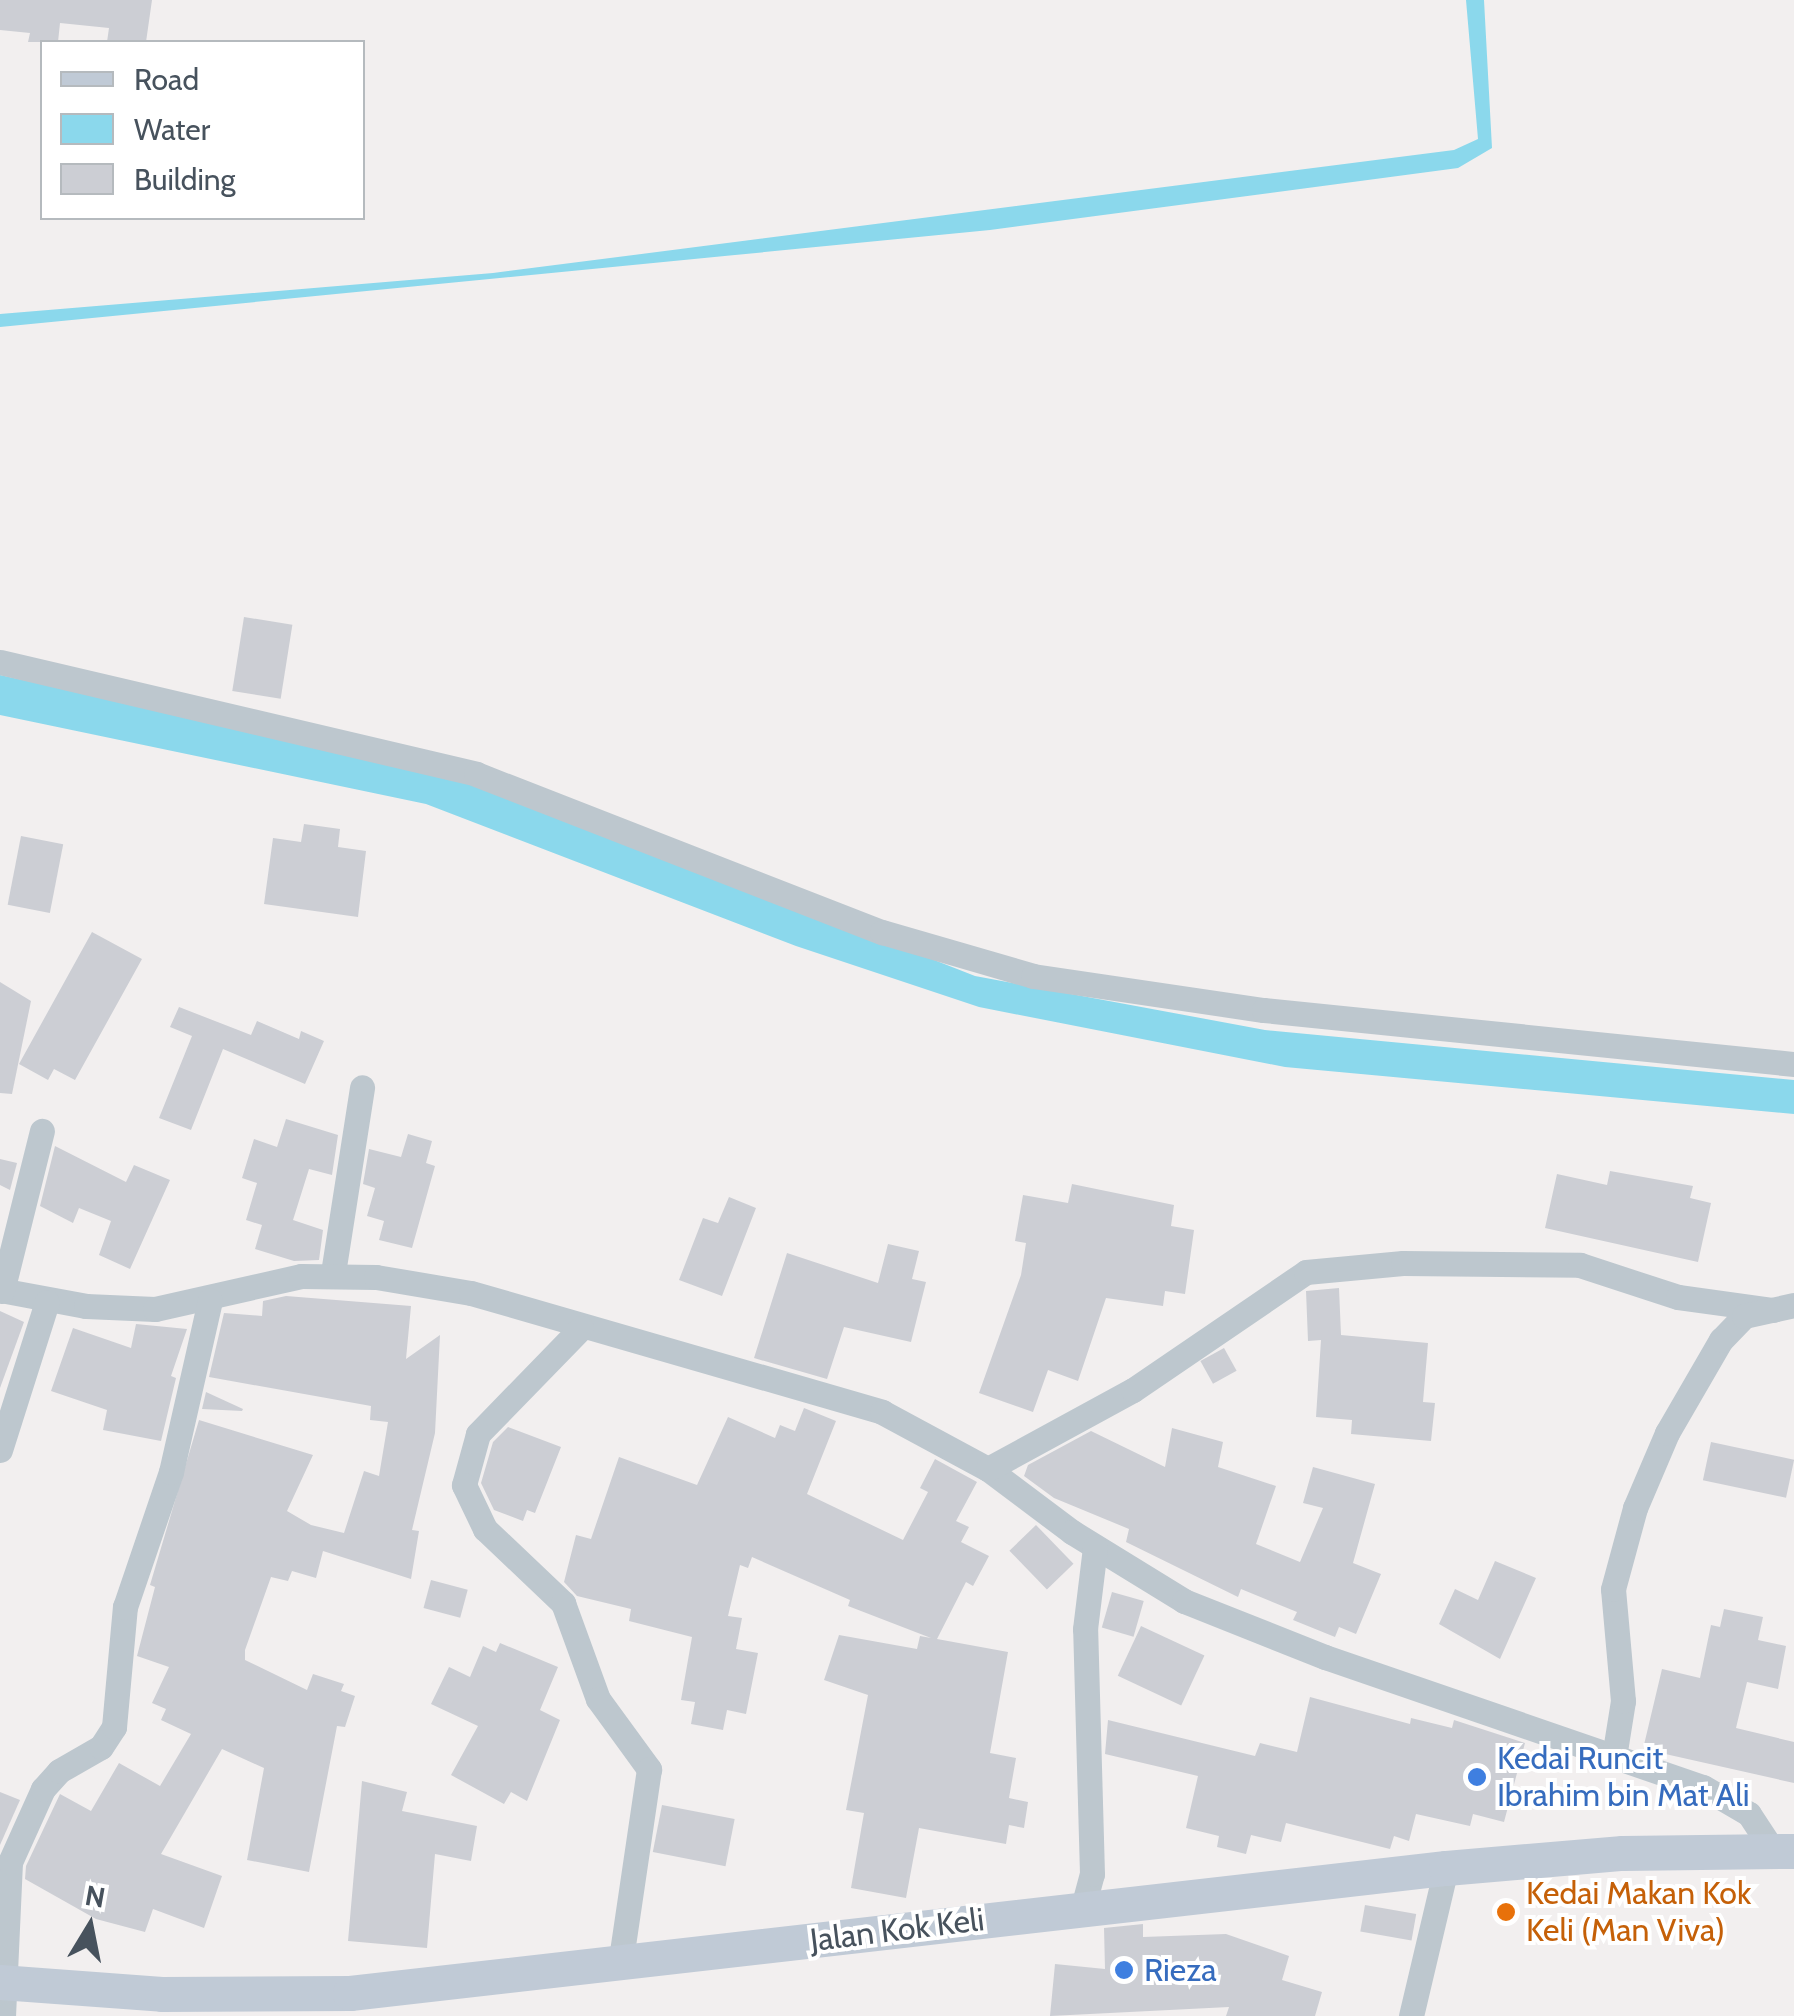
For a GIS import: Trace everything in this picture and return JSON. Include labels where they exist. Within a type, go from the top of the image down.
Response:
[{"type":"street","points":[[0,662],[476,774],[882,932],[1033,976],[1264,1010],[1794,1064]]},
{"type":"street","points":[[333,1273],[362,1087]]},
{"type":"street","points":[[42,1131],[1,1290],[47,1302],[123,1309],[210,1300],[333,1273],[470,1293],[882,1412],[988,1469],[1095,1548],[1184,1601],[1271,1637],[1724,1797],[1763,1827],[1783,1850]]},
{"type":"street","points":[[988,1469],[1132,1390],[1306,1272],[1536,1262],[1580,1265],[1678,1296],[1783,1307]]},
{"type":"street","points":[[2,1993],[10,1862],[24,1821],[59,1771],[101,1747],[114,1727],[125,1607],[176,1452],[210,1300]]},
{"type":"street","points":[[0,1450],[47,1302]]},
{"type":"street","points":[[1614,1757],[1623,1701],[1613,1590],[1634,1508],[1667,1433],[1721,1340],[1744,1316],[1783,1307]]},
{"type":"street","points":[[581,1328],[478,1434],[464,1485],[485,1529],[563,1604],[598,1699],[649,1769],[620,1965]]},
{"type":"street","points":[[1084,1907],[1092,1874],[1085,1628],[1095,1548]]},
{"type":"street","name":"Jalan Kok Keli","points":[[2,1993],[272,1998],[620,1965],[1084,1907],[1446,1868],[1783,1850]]},
{"type":"street","points":[[1411,2016],[1446,1868]]},
{"type":"water","points":[[1466,0],[1484,0],[1492,148],[1458,168],[990,230],[0,327],[0,314],[493,273],[1454,150],[1478,139]]},
{"type":"water","points":[[0,675],[468,777],[975,976],[1265,1030],[1794,1080],[1794,1114],[1285,1067],[979,1007],[796,946],[426,804],[0,715]]},
{"type":"building","points":[[0,0],[152,0],[146,40],[107,40],[109,28],[60,23],[58,40],[28,42],[30,33],[0,30]]},
{"type":"building","points":[[244,617],[292,625],[281,699],[232,691]]},
{"type":"building","points":[[304,824],[340,829],[338,847],[366,851],[358,917],[264,904],[273,838],[301,842]]},
{"type":"building","points":[[21,836],[63,844],[50,913],[8,905]]},
{"type":"building","points":[[92,932],[142,959],[75,1080],[54,1069],[48,1080],[19,1064]]},
{"type":"building","points":[[0,982],[31,1001],[12,1094],[0,1093]]},
{"type":"building","points":[[179,1007],[251,1035],[257,1021],[299,1039],[301,1031],[324,1041],[305,1084],[223,1049],[191,1130],[159,1118],[192,1036],[170,1027]]},
{"type":"building","points":[[286,1119],[338,1135],[332,1175],[309,1169],[293,1220],[323,1230],[319,1260],[294,1261],[255,1249],[262,1225],[246,1220],[257,1183],[242,1178],[254,1139],[277,1147]]},
{"type":"building","points":[[408,1134],[432,1141],[426,1163],[435,1166],[412,1248],[379,1240],[384,1221],[367,1216],[375,1188],[363,1184],[369,1149],[401,1157]]},
{"type":"building","points":[[55,1146],[126,1182],[134,1165],[170,1180],[130,1269],[99,1255],[111,1221],[79,1208],[73,1223],[40,1206]]},
{"type":"building","points":[[0,1159],[17,1163],[10,1190],[0,1185]]},
{"type":"building","points":[[1610,1171],[1693,1186],[1690,1198],[1711,1203],[1698,1262],[1545,1228],[1557,1174],[1607,1185]]},
{"type":"building","points":[[1072,1184],[1174,1205],[1171,1226],[1194,1230],[1185,1294],[1165,1291],[1163,1306],[1106,1298],[1078,1381],[1048,1370],[1033,1412],[979,1393],[1021,1275],[1026,1243],[1015,1241],[1023,1195],[1068,1203]]},
{"type":"building","points":[[729,1197],[756,1208],[722,1296],[679,1280],[703,1218],[718,1223]]},
{"type":"building","points":[[888,1244],[919,1251],[912,1279],[926,1282],[911,1342],[844,1327],[827,1379],[754,1358],[787,1253],[878,1283]]},
{"type":"building","points":[[1339,1288],[1341,1335],[1428,1343],[1423,1402],[1435,1403],[1431,1441],[1351,1434],[1352,1420],[1316,1417],[1321,1340],[1308,1341],[1306,1291]]},
{"type":"building","points":[[286,1296],[411,1306],[406,1359],[440,1335],[435,1433],[412,1530],[419,1531],[411,1579],[323,1551],[316,1578],[292,1571],[288,1581],[271,1577],[245,1660],[307,1690],[313,1674],[344,1684],[341,1691],[355,1696],[345,1727],[337,1726],[309,1872],[247,1860],[264,1768],[222,1749],[161,1854],[222,1876],[204,1928],[153,1909],[145,1932],[96,1919],[25,1879],[26,1866],[60,1794],[91,1811],[119,1763],[160,1786],[191,1734],[161,1720],[166,1709],[152,1703],[169,1667],[137,1656],[155,1587],[150,1585],[199,1420],[313,1455],[287,1511],[311,1525],[344,1533],[364,1471],[379,1476],[388,1422],[370,1420],[371,1406],[209,1377],[224,1313],[262,1316],[263,1301]]},
{"type":"building","points":[[0,1311],[24,1322],[0,1388]]},
{"type":"building","points":[[136,1324],[187,1329],[171,1376],[176,1378],[161,1441],[103,1430],[107,1410],[51,1391],[73,1328],[131,1348]]},
{"type":"building","points":[[1224,1348],[1237,1371],[1213,1384],[1200,1361]]},
{"type":"building","points":[[206,1392],[243,1409],[202,1409]]},
{"type":"building","points":[[804,1408],[836,1421],[807,1494],[903,1540],[928,1492],[920,1488],[935,1459],[977,1482],[956,1521],[969,1527],[961,1542],[989,1556],[973,1586],[966,1582],[937,1639],[1008,1652],[990,1753],[1016,1758],[1009,1798],[1028,1802],[1024,1828],[1009,1825],[1006,1844],[919,1828],[906,1898],[851,1888],[864,1813],[846,1810],[868,1695],[824,1680],[839,1635],[917,1649],[920,1636],[931,1638],[848,1606],[850,1600],[752,1557],[748,1568],[740,1565],[728,1616],[742,1618],[736,1649],[758,1653],[746,1714],[727,1710],[723,1730],[691,1724],[695,1702],[681,1700],[692,1637],[629,1621],[631,1609],[577,1596],[564,1582],[576,1535],[591,1539],[619,1457],[697,1485],[728,1417],[775,1438],[780,1425],[795,1431]]},
{"type":"building","points":[[508,1427],[561,1447],[535,1513],[527,1510],[523,1521],[494,1510],[481,1483],[493,1442]]},
{"type":"building","points":[[1172,1428],[1223,1442],[1218,1467],[1276,1486],[1256,1544],[1300,1562],[1323,1508],[1303,1503],[1313,1467],[1375,1484],[1353,1563],[1381,1574],[1356,1634],[1339,1627],[1335,1637],[1293,1620],[1297,1612],[1241,1589],[1238,1597],[1126,1542],[1129,1529],[1054,1498],[1024,1476],[1028,1465],[1091,1431],[1165,1467]]},
{"type":"building","points":[[1711,1442],[1794,1460],[1786,1498],[1703,1480]]},
{"type":"building","points":[[1036,1525],[1074,1564],[1047,1590],[1009,1551]]},
{"type":"building","points":[[1495,1561],[1536,1578],[1500,1659],[1439,1624],[1455,1589],[1478,1600]]},
{"type":"building","points":[[431,1580],[468,1590],[460,1618],[423,1608]]},
{"type":"building","points":[[1112,1592],[1144,1601],[1134,1637],[1102,1628]]},
{"type":"building","points":[[1724,1609],[1763,1617],[1758,1640],[1786,1646],[1778,1689],[1747,1682],[1736,1728],[1794,1742],[1794,1783],[1643,1749],[1662,1669],[1700,1678],[1711,1625],[1720,1627]]},
{"type":"building","points":[[1141,1626],[1204,1656],[1181,1705],[1118,1676]]},
{"type":"building","points":[[500,1643],[558,1667],[540,1710],[560,1720],[527,1801],[511,1792],[504,1804],[451,1775],[478,1726],[431,1704],[449,1667],[470,1677],[483,1646],[496,1652]]},
{"type":"building","points":[[1310,1697],[1410,1724],[1411,1718],[1452,1728],[1454,1720],[1525,1743],[1504,1822],[1473,1814],[1470,1826],[1416,1814],[1409,1841],[1394,1836],[1390,1849],[1286,1823],[1281,1842],[1251,1835],[1246,1854],[1217,1847],[1219,1836],[1186,1828],[1198,1776],[1105,1754],[1108,1720],[1255,1756],[1260,1743],[1297,1752]]},
{"type":"building","points":[[362,1781],[407,1792],[402,1811],[477,1826],[471,1861],[435,1854],[427,1948],[348,1941]]},
{"type":"building","points":[[0,1792],[20,1800],[0,1845]]},
{"type":"building","points":[[662,1805],[735,1819],[725,1866],[653,1852]]},
{"type":"building","points":[[1365,1905],[1416,1914],[1412,1941],[1360,1932]]},
{"type":"building","points":[[1143,1924],[1143,1937],[1226,1934],[1289,1956],[1282,1980],[1322,1992],[1315,2016],[1226,2016],[1229,2007],[1050,2016],[1055,1964],[1105,1969],[1104,1928]]},
{"type":"place","name":"Kedai Runcit Ibrahim bin Mat Ali","points":[[1477,1777]]},
{"type":"place","name":"Kedai Makan Kok Keli (Man Viva)","points":[[1506,1912]]},
{"type":"place","name":"Rieza","points":[[1124,1970]]}]
